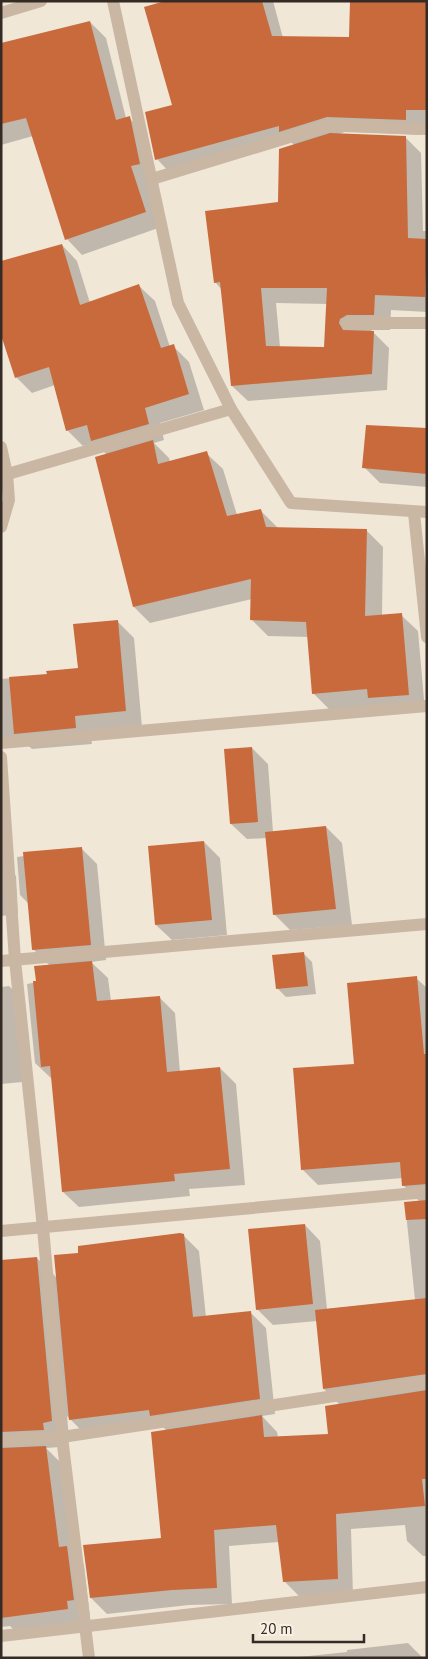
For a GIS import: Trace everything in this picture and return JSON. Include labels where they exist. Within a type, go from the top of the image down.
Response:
[{"type":"street","points":[[1,13],[41,1]]},
{"type":"street","points":[[113,1],[178,303],[231,409],[291,503],[421,512],[427,637]]},
{"type":"street","points":[[152,180],[329,125],[427,128]]},
{"type":"street","points":[[347,323],[427,323]]},
{"type":"street","points":[[4,475],[231,409]]},
{"type":"street","points":[[1,447],[9,500],[1,527]]},
{"type":"street","points":[[1,743],[427,706]]},
{"type":"street","points":[[1,757],[15,960],[43,1228],[62,1437],[89,1658]]},
{"type":"street","points":[[1,961],[427,924]]},
{"type":"street","points":[[1,1231],[427,1192]]},
{"type":"street","points":[[1,1440],[62,1437],[427,1382]]},
{"type":"street","points":[[1,1636],[427,1587]]},
{"type":"building","points":[[165,1],[262,1],[272,36],[349,37],[350,1],[427,1],[427,110],[406,110],[406,120],[327,117],[279,132],[279,126],[155,160],[145,112],[172,105],[144,7]]},
{"type":"building","points":[[90,21],[116,120],[130,116],[140,164],[131,166],[146,212],[65,240],[26,118],[1,124],[1,43]]},
{"type":"building","points":[[330,133],[406,136],[408,238],[427,239],[425,297],[375,295],[374,315],[347,315],[340,319],[339,323],[343,330],[374,331],[372,374],[231,386],[220,282],[214,283],[205,211],[278,202],[279,149]],"holes":[[[261,288],[327,288],[324,347],[266,346]]]},
{"type":"building","points":[[62,244],[80,305],[139,284],[161,348],[174,344],[189,394],[145,408],[149,424],[91,441],[87,425],[66,431],[49,367],[15,378],[1,335],[1,261]]},
{"type":"building","points":[[366,425],[427,428],[427,474],[362,468]]},
{"type":"building","points":[[153,440],[158,464],[207,451],[227,516],[261,509],[266,527],[367,529],[365,616],[402,613],[409,695],[368,698],[367,689],[312,694],[306,622],[250,620],[251,579],[133,607],[95,457]]},
{"type":"building","points":[[118,620],[126,711],[75,716],[76,728],[14,734],[9,677],[47,674],[46,671],[78,668],[73,624]]},
{"type":"building","points":[[252,747],[258,822],[230,824],[224,749]]},
{"type":"building","points":[[326,826],[336,909],[273,915],[265,832]]},
{"type":"building","points":[[204,841],[212,920],[155,925],[148,846]]},
{"type":"building","points":[[82,847],[91,945],[32,950],[23,852]]},
{"type":"building","points":[[304,952],[308,986],[276,989],[272,955]]},
{"type":"building","points":[[92,961],[97,1001],[160,996],[167,1072],[220,1067],[230,1169],[174,1174],[175,1181],[62,1192],[50,1066],[41,1067],[33,981],[36,981],[34,966]]},
{"type":"building","points":[[417,976],[424,1054],[427,1054],[427,1184],[402,1186],[400,1162],[301,1170],[293,1068],[354,1064],[347,983]]},
{"type":"building","points":[[427,1200],[427,1219],[406,1220],[404,1202]]},
{"type":"building","points":[[305,1224],[313,1304],[256,1310],[248,1229]]},
{"type":"building","points":[[184,1234],[193,1317],[251,1311],[260,1399],[150,1416],[149,1410],[69,1420],[54,1255],[78,1253],[78,1246]]},
{"type":"building","points":[[37,1257],[52,1421],[43,1423],[44,1430],[1,1432],[1,1260]]},
{"type":"building","points":[[427,1298],[427,1374],[323,1389],[315,1310]]},
{"type":"building","points":[[427,1390],[427,1479],[422,1479],[425,1506],[336,1514],[338,1579],[283,1582],[276,1525],[214,1530],[217,1588],[172,1590],[90,1598],[83,1545],[161,1538],[151,1432],[262,1415],[264,1437],[328,1434],[325,1406]]},
{"type":"building","points":[[46,1446],[59,1547],[67,1546],[74,1600],[67,1601],[68,1609],[1,1618],[1,1448]]}]
